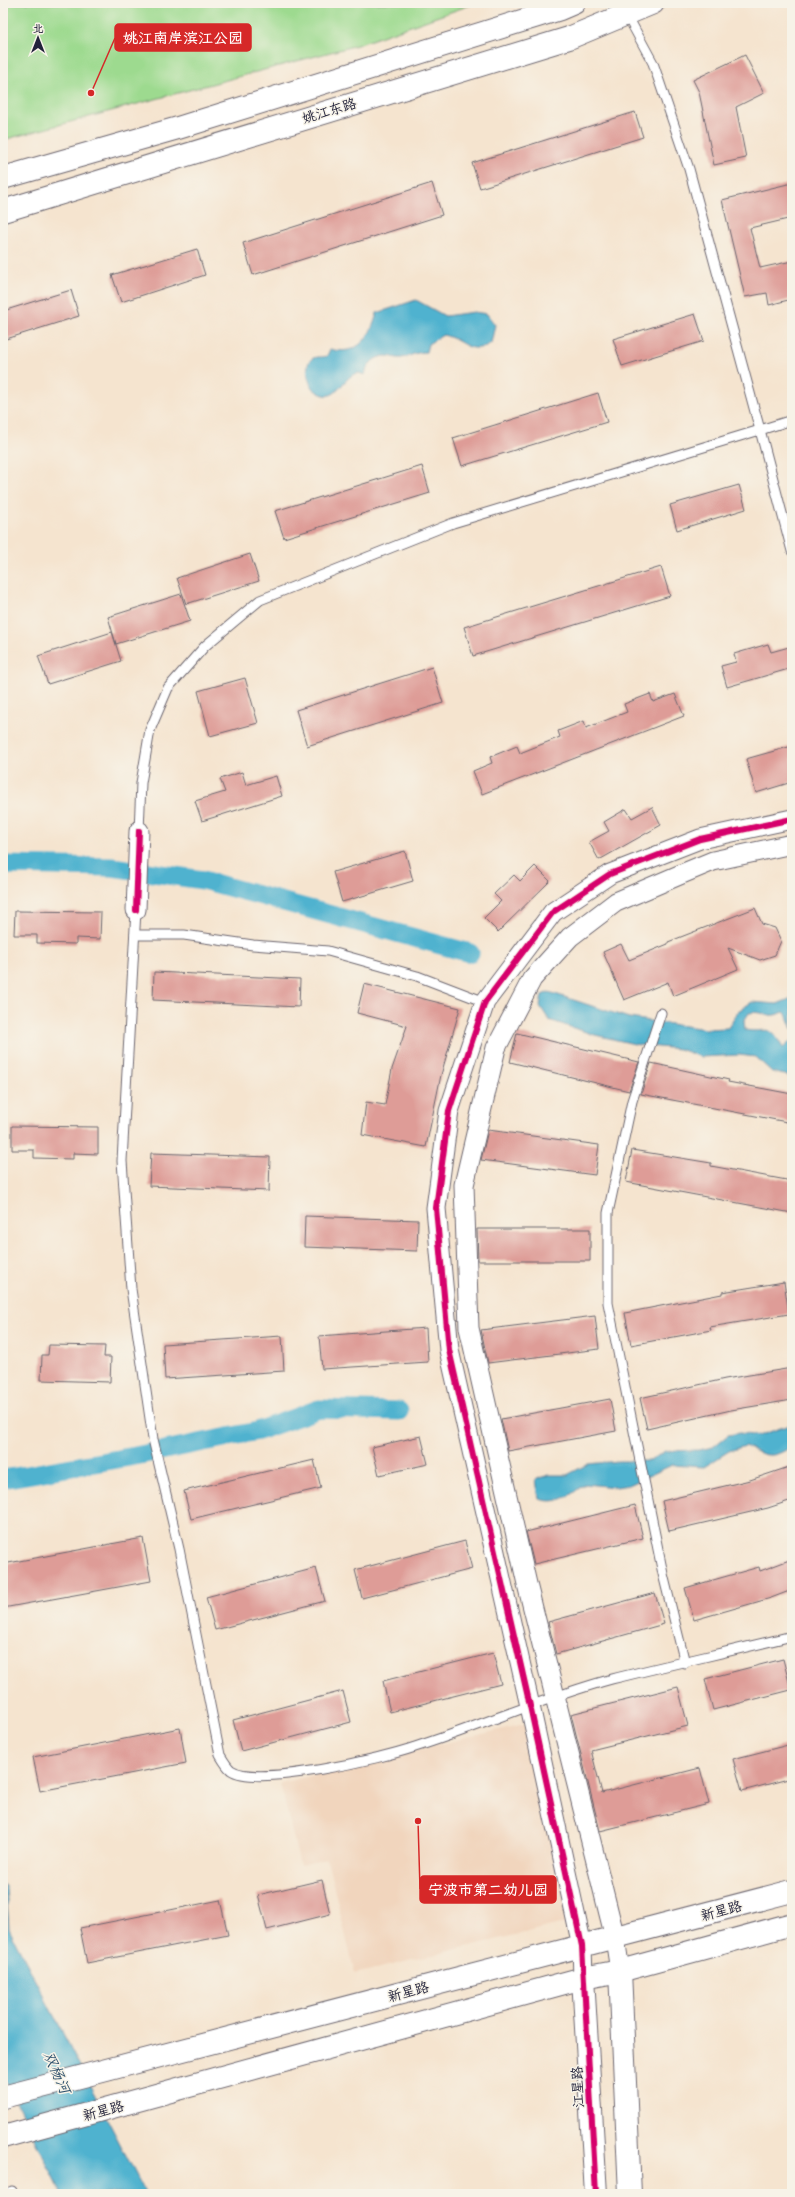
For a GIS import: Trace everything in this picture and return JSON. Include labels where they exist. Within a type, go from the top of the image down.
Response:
[{"type":"main road","name":"姚江东路","points":[[3,178],[193,123],[552,12],[574,3]]},
{"type":"main road","name":"姚江东路","points":[[3,211],[569,38],[627,15],[652,3]]},
{"type":"main road","name":"新星路","points":[[3,2097],[792,1891]]},
{"type":"main road","name":"新星路","points":[[3,2138],[583,1978],[620,1971],[792,1924]]},
{"type":"main road","points":[[620,1971],[630,2194]]},
{"type":"main road","name":"江星路","points":[[583,1978],[596,2194]]},
{"type":"street","points":[[583,1978],[582,1946],[530,1706],[449,1350],[436,1208],[449,1111],[485,1002],[553,912],[610,874],[700,839],[792,819]]},
{"type":"street","points":[[136,910],[139,831]]},
{"type":"street","points":[[620,1971],[615,1938],[555,1697],[468,1328],[464,1185],[496,1048],[532,979],[570,937],[616,902],[713,861],[792,844]]},
{"type":"lane","points":[[627,15],[653,63],[688,169],[792,551]]},
{"type":"lane","points":[[139,831],[140,783],[150,730],[168,688],[205,646],[260,600],[453,523],[792,420]]},
{"type":"lane","points":[[136,910],[122,1162],[131,1289],[153,1439],[166,1491],[220,1755],[231,1770],[249,1776],[278,1776],[308,1772],[414,1748],[555,1697],[612,1679],[685,1663],[792,1636]]},
{"type":"lane","points":[[135,935],[184,935],[252,945],[328,951],[417,976],[485,1002]]},
{"type":"lane","points":[[662,1012],[632,1101],[608,1213],[608,1303],[663,1574],[685,1663]]},
{"type":"shaded area","points":[[524,1724],[572,1921],[355,1974],[327,1859],[300,1865],[280,1783]]},
{"type":"green space","points":[[3,3],[476,3],[357,45],[3,140]]},
{"type":"water","points":[[416,300],[445,316],[474,312],[487,314],[495,325],[491,343],[484,347],[472,348],[443,335],[428,344],[426,352],[417,353],[402,358],[383,356],[375,359],[368,367],[365,375],[359,373],[352,375],[333,394],[321,394],[312,388],[307,370],[309,362],[312,359],[327,356],[330,349],[340,351],[356,347],[367,337],[377,313]]},
{"type":"water","points":[[549,992],[629,1018],[706,1029],[728,1028],[738,1011],[752,1002],[777,1004],[792,998],[792,1029],[784,1012],[774,1015],[754,1012],[749,1013],[744,1021],[745,1030],[770,1031],[774,1034],[783,1048],[792,1039],[792,1077],[772,1072],[756,1057],[739,1055],[701,1057],[679,1049],[639,1045],[595,1035],[549,1020],[540,1006],[542,995]]},
{"type":"water","points":[[792,1424],[792,1446],[774,1455],[763,1454],[745,1446],[729,1451],[704,1467],[672,1465],[629,1485],[616,1487],[585,1484],[569,1496],[558,1500],[546,1501],[539,1499],[536,1480],[548,1475],[567,1475],[588,1464],[619,1461],[650,1461],[665,1451],[699,1450],[713,1447],[728,1435],[740,1433],[758,1436]]},
{"type":"water","name":"双杨河","points":[[3,1884],[6,1888],[9,1929],[146,2194],[62,2194],[3,2076]]},
{"type":"building","points":[[745,55],[764,93],[736,107],[746,158],[714,165],[699,92],[693,80]]},
{"type":"building","points":[[635,112],[643,137],[480,188],[472,163]]},
{"type":"building","points":[[432,183],[442,215],[253,275],[243,243]]},
{"type":"building","points":[[792,183],[792,218],[750,228],[760,268],[792,261],[792,299],[769,305],[767,293],[745,297],[722,200]]},
{"type":"building","points":[[197,249],[205,275],[121,302],[112,275]]},
{"type":"building","points":[[71,290],[79,316],[3,340],[3,311]]},
{"type":"building","points":[[695,314],[704,341],[622,366],[613,339]]},
{"type":"building","points":[[598,393],[607,422],[462,466],[453,438]]},
{"type":"building","points":[[422,466],[430,493],[284,538],[275,511]]},
{"type":"building","points":[[739,485],[746,509],[677,530],[670,505]]},
{"type":"building","points":[[250,554],[259,581],[186,604],[177,578]]},
{"type":"building","points":[[661,567],[670,596],[473,656],[464,627]]},
{"type":"building","points":[[181,594],[190,621],[116,644],[108,617]]},
{"type":"building","points":[[112,632],[121,661],[48,684],[38,656]]},
{"type":"building","points":[[768,644],[771,652],[789,647],[792,668],[727,687],[721,666],[736,662],[734,654]]},
{"type":"building","points":[[432,667],[443,703],[307,746],[296,710]]},
{"type":"building","points":[[245,678],[258,723],[210,736],[198,691]]},
{"type":"building","points":[[650,694],[653,702],[675,694],[684,716],[482,794],[473,771],[492,763],[490,757],[517,746],[520,753],[560,737],[558,731],[584,721],[586,728],[627,712],[624,704]]},
{"type":"building","points":[[792,746],[792,782],[756,793],[746,759]]},
{"type":"building","points":[[242,772],[246,785],[276,776],[282,796],[202,821],[195,801],[225,792],[220,779]]},
{"type":"building","points":[[652,807],[661,825],[599,860],[589,842],[609,831],[604,822],[626,809],[632,818]]},
{"type":"building","points":[[405,851],[413,881],[342,902],[333,872]]},
{"type":"building","points":[[535,866],[550,881],[498,932],[484,918],[501,901],[494,894],[514,875],[520,881]]},
{"type":"building","points":[[755,908],[762,924],[775,928],[781,941],[775,955],[760,960],[728,948],[738,969],[673,996],[668,982],[624,1000],[603,952],[621,944],[629,960],[668,944],[668,942]]},
{"type":"building","points":[[15,911],[101,912],[100,939],[76,938],[76,944],[37,943],[37,935],[14,935]]},
{"type":"building","points":[[154,972],[300,979],[299,1007],[153,1000]]},
{"type":"building","points":[[364,984],[460,1008],[441,1075],[426,1147],[362,1135],[366,1102],[385,1105],[392,1069],[407,1026],[357,1013]]},
{"type":"building","points":[[517,1033],[639,1062],[629,1091],[510,1062]]},
{"type":"building","points":[[651,1063],[729,1080],[728,1082],[792,1094],[792,1123],[641,1094]]},
{"type":"building","points":[[12,1126],[98,1127],[98,1154],[73,1153],[73,1159],[34,1158],[34,1150],[12,1150]]},
{"type":"building","points":[[488,1130],[599,1145],[595,1175],[481,1160]]},
{"type":"building","points":[[632,1150],[711,1163],[711,1166],[792,1181],[792,1213],[626,1182]]},
{"type":"building","points":[[151,1153],[270,1157],[269,1191],[149,1186]]},
{"type":"building","points":[[305,1216],[418,1220],[417,1251],[304,1247]]},
{"type":"building","points":[[477,1229],[590,1229],[590,1261],[478,1261]]},
{"type":"building","points":[[784,1282],[789,1314],[710,1327],[711,1330],[631,1345],[625,1313],[722,1294],[722,1292]]},
{"type":"building","points":[[595,1316],[599,1349],[488,1363],[481,1330]]},
{"type":"building","points":[[426,1328],[428,1362],[322,1369],[319,1336]]},
{"type":"building","points":[[282,1336],[284,1371],[165,1379],[163,1344]]},
{"type":"building","points":[[49,1345],[105,1346],[104,1357],[111,1357],[110,1382],[41,1380],[42,1355],[48,1355]]},
{"type":"building","points":[[792,1368],[792,1400],[731,1410],[647,1429],[640,1398],[725,1379]]},
{"type":"building","points":[[610,1399],[616,1431],[508,1451],[501,1419]]},
{"type":"building","points":[[421,1436],[428,1464],[379,1475],[372,1447]]},
{"type":"building","points":[[314,1460],[321,1488],[191,1519],[184,1491]]},
{"type":"building","points":[[792,1466],[792,1500],[768,1508],[669,1531],[662,1501],[750,1480]]},
{"type":"building","points":[[635,1505],[643,1538],[534,1564],[526,1532]]},
{"type":"building","points":[[143,1538],[151,1581],[3,1608],[3,1564]]},
{"type":"building","points":[[465,1541],[472,1569],[362,1598],[355,1570]]},
{"type":"building","points":[[792,1559],[792,1590],[771,1598],[694,1620],[685,1588],[759,1567],[760,1571]]},
{"type":"building","points":[[316,1568],[325,1601],[215,1630],[206,1597]]},
{"type":"building","points":[[655,1593],[664,1624],[556,1654],[548,1622]]},
{"type":"building","points":[[493,1653],[501,1684],[390,1712],[383,1681]]},
{"type":"building","points":[[783,1659],[791,1690],[713,1710],[705,1679]]},
{"type":"building","points":[[678,1687],[688,1726],[591,1750],[602,1793],[700,1768],[709,1804],[600,1831],[571,1714]]},
{"type":"building","points":[[343,1691],[351,1722],[241,1751],[233,1720]]},
{"type":"building","points":[[180,1728],[186,1763],[40,1791],[33,1757]]},
{"type":"building","points":[[792,1744],[792,1778],[742,1791],[733,1759]]},
{"type":"building","points":[[322,1880],[330,1914],[267,1930],[258,1895]]},
{"type":"building","points":[[220,1900],[228,1935],[87,1963],[80,1928]]},
{"type":"waterway","points":[[3,865],[112,867],[203,880],[470,953]]},
{"type":"waterway","points":[[3,1479],[135,1456],[258,1431],[319,1409],[399,1411]]},
{"type":"cycle path","points":[[596,2194],[582,1946],[530,1706],[449,1350],[436,1208],[449,1111],[485,1002],[553,912],[610,874],[700,839],[792,819]]},
{"type":"cycle path","points":[[136,910],[139,831]]},
{"type":"place","name":"姚江南岸滨江公园","points":[[91,93]]},
{"type":"place","name":"宁波市第二幼儿园","points":[[418,1821]]}]
